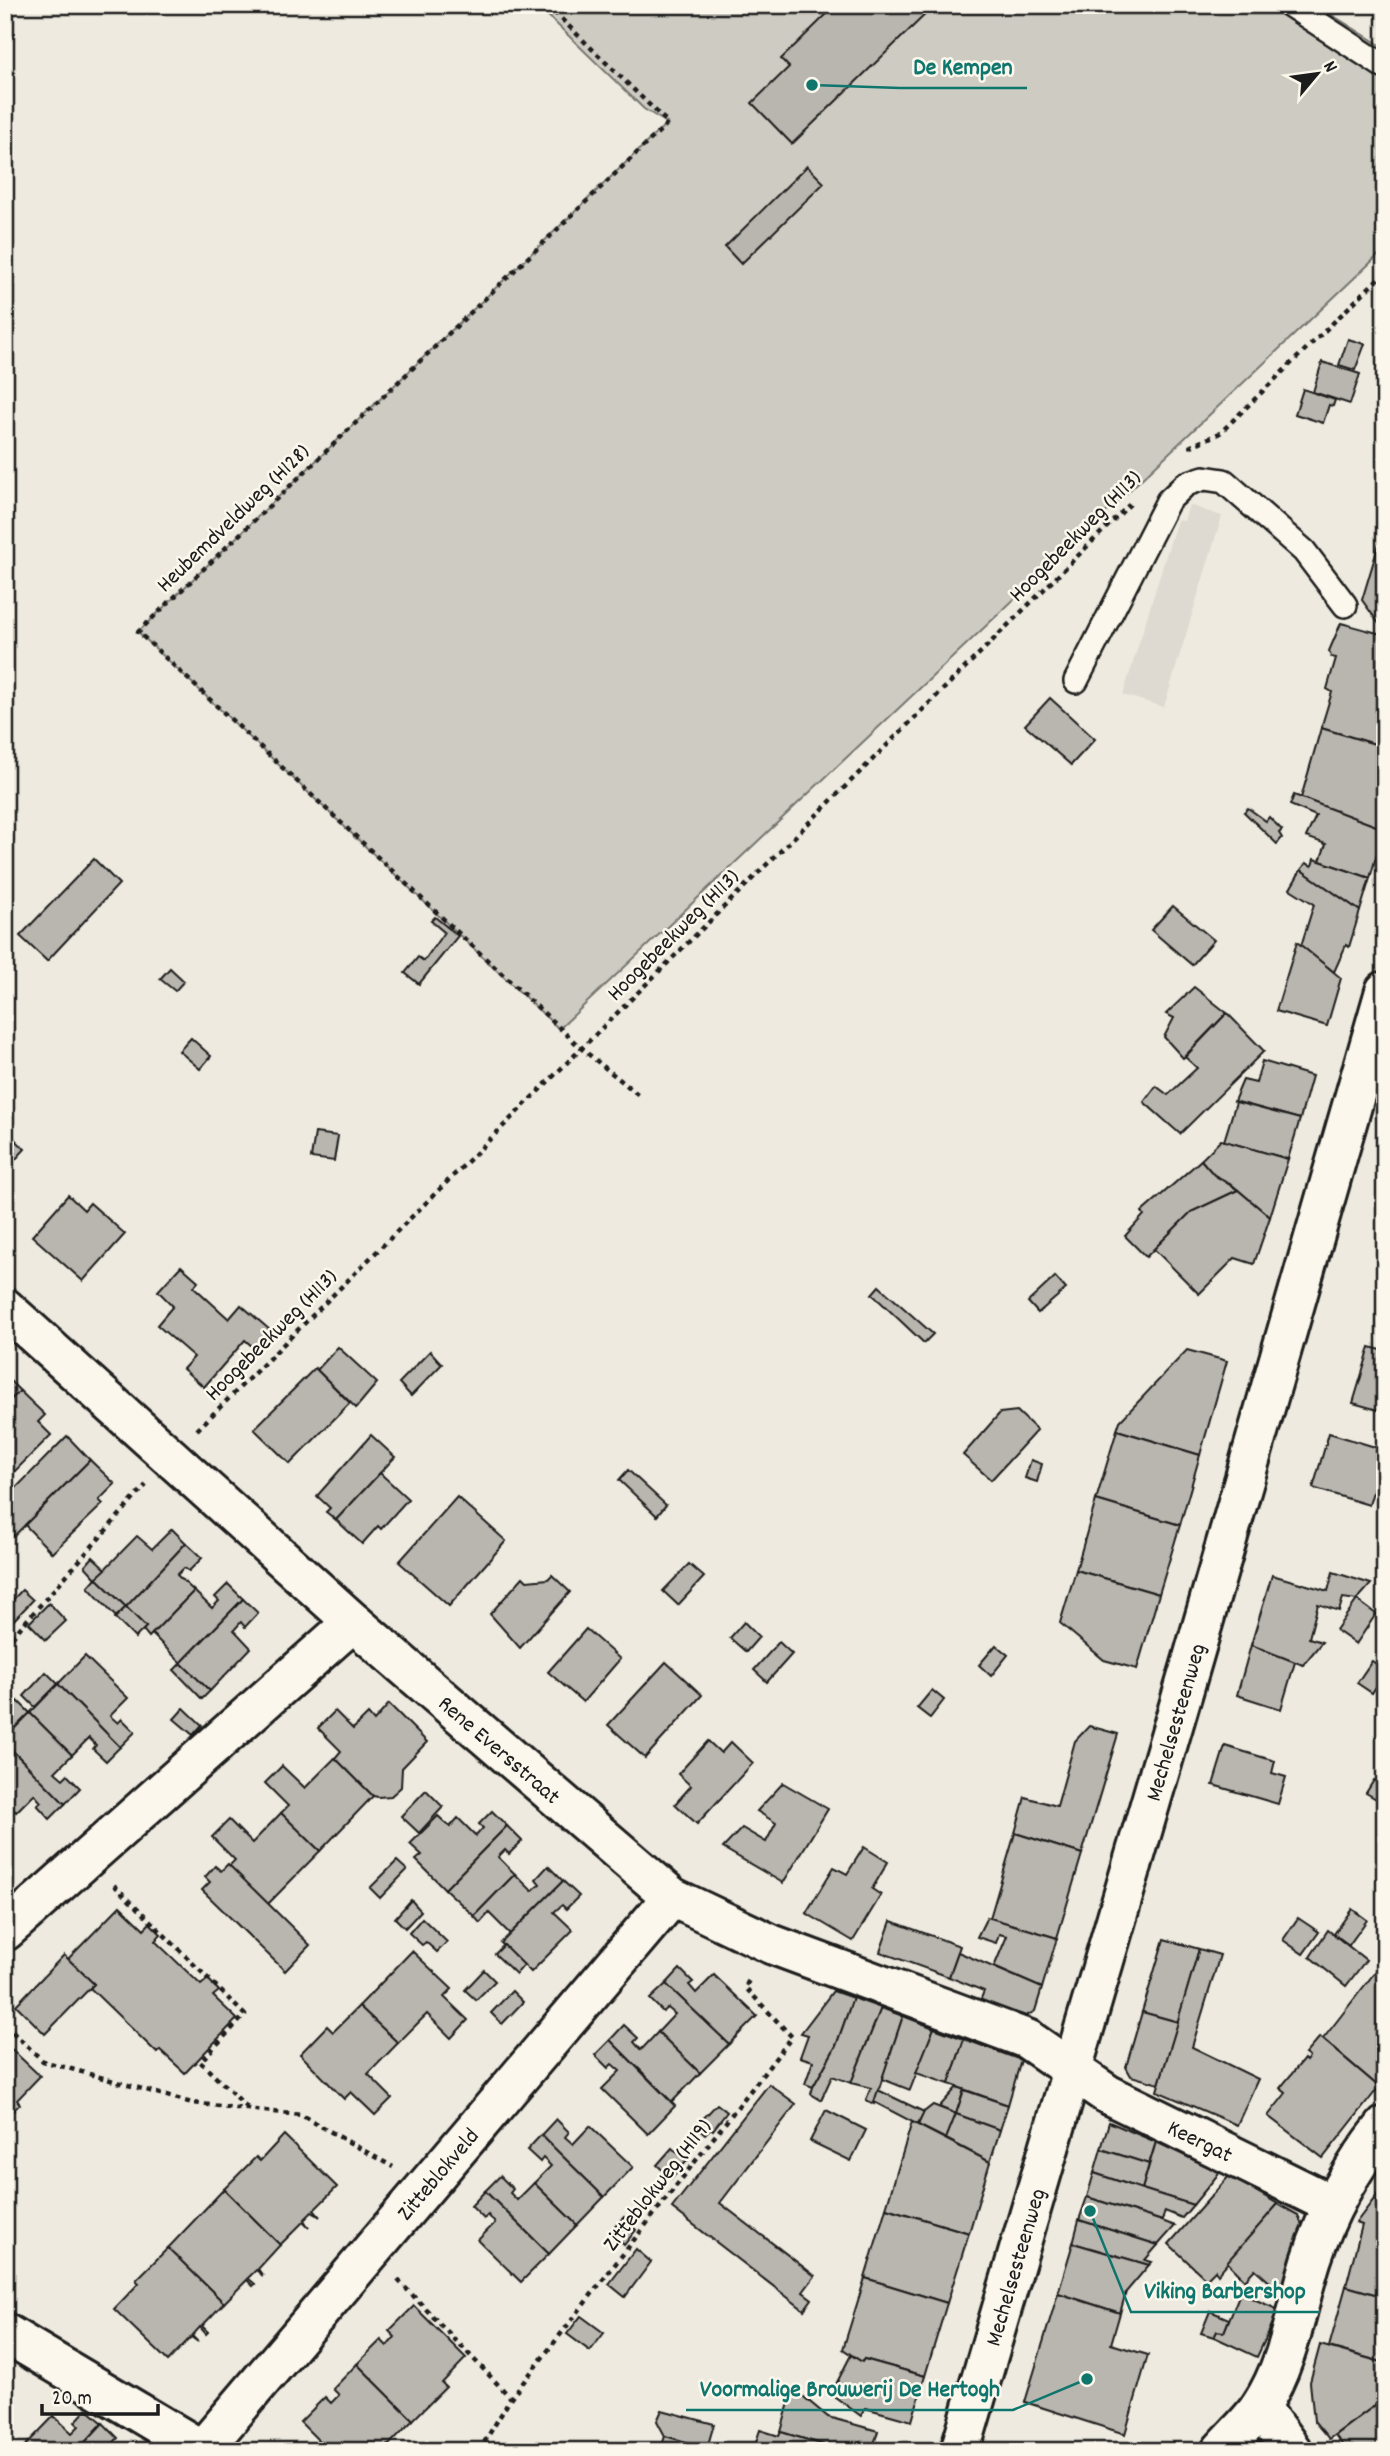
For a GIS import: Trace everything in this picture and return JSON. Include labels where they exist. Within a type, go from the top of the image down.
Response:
[{"type":"street","name":"Mechelsesteenweg","points":[[960,2451],[1385,991]]},
{"type":"street","name":"Rene Eversstraat","points":[[5,1308],[353,1622],[672,1897],[771,1944],[1027,2039],[1072,2069]]},
{"type":"street","points":[[5,1931],[353,1622]]},
{"type":"street","name":"Zitteblokveld","points":[[5,2333],[202,2451],[672,1897]]},
{"type":"street","name":"Keergat","points":[[1072,2069],[1119,2101],[1333,2205]]},
{"type":"street","points":[[1221,2451],[1260,2407],[1285,2355],[1312,2259],[1333,2205],[1356,2162],[1385,2126]]},
{"type":"street","points":[[1260,2407],[1292,2451]]},
{"type":"lane","points":[[1290,5],[1385,67]]},
{"type":"lane","points":[[1076,681],[1168,501],[1186,484],[1205,478],[1224,481],[1304,551],[1345,606]]},
{"type":"path","name":"Heubemdveldweg (H128)","points":[[547,5],[668,123],[138,632],[582,1049]]},
{"type":"path","points":[[1186,449],[1220,433],[1385,272]]},
{"type":"path","name":"Hoogebeekweg (H113)","points":[[5,1645],[172,1456],[1136,498]]},
{"type":"path","points":[[582,1049],[640,1096]]},
{"type":"path","points":[[87,1859],[245,2015],[200,2062],[248,2108]]},
{"type":"path","name":"Zitteblokweg (H119)","points":[[478,2451],[511,2398],[793,2037],[745,1987],[771,1944]]},
{"type":"path","points":[[5,2025],[43,2061],[192,2102],[301,2115],[427,2186]]},
{"type":"path","points":[[371,2252],[511,2398]]},
{"type":"shaded area","points":[[537,5],[1316,5],[1385,48],[1385,249],[559,1029],[138,632],[667,123],[644,109]]},
{"type":"shaded area","points":[[1189,505],[1222,516],[1164,707],[1123,695],[1177,520],[1184,521]]},
{"type":"building","points":[[836,5],[935,5],[792,144],[752,103],[789,67],[781,59]]},
{"type":"building","points":[[807,166],[824,183],[741,264],[725,247]]},
{"type":"building","points":[[1348,339],[1365,344],[1355,370],[1339,365]]},
{"type":"building","points":[[1322,362],[1360,374],[1350,404],[1313,392]]},
{"type":"building","points":[[1303,389],[1335,400],[1333,406],[1329,405],[1323,423],[1295,414]]},
{"type":"building","points":[[1380,540],[1385,542],[1385,632],[1362,600]]},
{"type":"building","points":[[1341,623],[1385,635],[1385,747],[1321,728],[1332,692],[1327,689],[1336,658],[1331,657],[1329,651]]},
{"type":"building","points":[[1050,698],[1095,739],[1071,765],[1025,725]]},
{"type":"building","points":[[1321,728],[1385,747],[1384,829],[1301,798]]},
{"type":"building","points":[[1294,795],[1384,829],[1370,878],[1320,861],[1326,844],[1306,837],[1316,816],[1290,805]]},
{"type":"building","points":[[1248,808],[1266,821],[1269,817],[1282,830],[1279,833],[1282,838],[1277,844],[1244,812]]},
{"type":"building","points":[[94,859],[119,884],[47,961],[20,936]]},
{"type":"building","points":[[1314,859],[1370,878],[1360,911],[1301,870],[1306,863],[1312,866]]},
{"type":"building","points":[[1301,870],[1360,911],[1349,947],[1346,945],[1334,972],[1301,946],[1314,904],[1290,889]]},
{"type":"building","points":[[1173,906],[1214,940],[1192,965],[1151,930]]},
{"type":"building","points":[[435,917],[458,936],[419,984],[405,973],[418,957],[424,961],[444,932],[431,921]]},
{"type":"building","points":[[1297,942],[1341,978],[1327,1026],[1276,1011]]},
{"type":"building","points":[[170,968],[184,981],[175,991],[160,979]]},
{"type":"building","points":[[1194,987],[1227,1013],[1183,1058],[1164,1037],[1174,1018],[1166,1014]]},
{"type":"building","points":[[1227,1013],[1264,1051],[1180,1134],[1144,1102],[1156,1086],[1168,1095],[1197,1068],[1185,1057]]},
{"type":"building","points":[[191,1038],[211,1056],[200,1069],[179,1051]]},
{"type":"building","points":[[1262,1061],[1312,1076],[1300,1119],[1234,1101],[1243,1080],[1256,1083]]},
{"type":"building","points":[[1236,1102],[1300,1119],[1288,1159],[1224,1141]]},
{"type":"building","points":[[5,1130],[25,1149],[5,1171]]},
{"type":"building","points":[[315,1133],[338,1136],[334,1161],[311,1158]]},
{"type":"building","points":[[1221,1140],[1288,1159],[1270,1217],[1230,1183],[1214,1175],[1201,1160]]},
{"type":"building","points":[[1201,1160],[1214,1175],[1238,1190],[1191,1212],[1146,1257],[1125,1236],[1144,1215],[1142,1212]]},
{"type":"building","points":[[1238,1190],[1270,1217],[1254,1264],[1235,1258],[1199,1294],[1154,1249],[1191,1212]]},
{"type":"building","points":[[68,1195],[84,1210],[90,1203],[125,1234],[83,1281],[32,1236]]},
{"type":"building","points":[[181,1266],[198,1281],[194,1287],[229,1319],[241,1305],[270,1330],[254,1348],[245,1340],[204,1387],[183,1369],[194,1357],[157,1325],[173,1306],[158,1291]]},
{"type":"building","points":[[1055,1277],[1066,1289],[1038,1313],[1028,1302]]},
{"type":"building","points":[[879,1286],[933,1334],[924,1343],[872,1294]]},
{"type":"building","points":[[338,1347],[377,1383],[356,1408],[317,1370]]},
{"type":"building","points":[[1370,1347],[1385,1351],[1385,1412],[1353,1403]]},
{"type":"building","points":[[1187,1350],[1227,1361],[1200,1455],[1117,1430],[1120,1421]]},
{"type":"building","points":[[430,1351],[442,1364],[411,1396],[399,1383]]},
{"type":"building","points":[[315,1368],[350,1403],[290,1464],[254,1429]]},
{"type":"building","points":[[5,1376],[20,1391],[5,1405]]},
{"type":"building","points":[[20,1391],[45,1415],[38,1422],[51,1435],[12,1474],[5,1468],[5,1405]]},
{"type":"building","points":[[1017,1411],[1037,1430],[991,1480],[963,1455],[1000,1413]]},
{"type":"building","points":[[1117,1430],[1200,1455],[1180,1525],[1096,1500]]},
{"type":"building","points":[[1329,1433],[1385,1450],[1385,1473],[1379,1471],[1369,1505],[1313,1488]]},
{"type":"building","points":[[371,1435],[395,1457],[336,1520],[326,1512],[330,1508],[317,1496]]},
{"type":"building","points":[[67,1436],[90,1460],[14,1536],[5,1527],[5,1508],[13,1500],[9,1495]]},
{"type":"building","points":[[90,1460],[115,1484],[99,1500],[103,1504],[52,1553],[25,1525]]},
{"type":"building","points":[[1031,1460],[1042,1464],[1037,1482],[1025,1478]]},
{"type":"building","points":[[628,1470],[666,1505],[657,1516],[619,1480]]},
{"type":"building","points":[[380,1473],[408,1499],[381,1529],[378,1526],[362,1544],[336,1520]]},
{"type":"building","points":[[457,1497],[506,1541],[449,1606],[399,1562]]},
{"type":"building","points":[[1096,1500],[1180,1525],[1159,1594],[1076,1570]]},
{"type":"building","points":[[172,1529],[186,1543],[126,1607],[96,1578],[137,1536],[152,1549]]},
{"type":"building","points":[[186,1543],[202,1558],[189,1571],[184,1568],[177,1575],[194,1591],[149,1637],[143,1630],[146,1627],[126,1607]]},
{"type":"building","points":[[93,1557],[106,1569],[96,1578],[85,1566]]},
{"type":"building","points":[[689,1564],[704,1577],[678,1605],[663,1591]]},
{"type":"building","points":[[1076,1570],[1159,1594],[1137,1669],[1104,1660],[1060,1623]]},
{"type":"building","points":[[1333,1572],[1371,1584],[1357,1600],[1343,1598],[1339,1611],[1318,1604],[1309,1638],[1322,1642],[1303,1665],[1251,1645],[1272,1575],[1328,1591]]},
{"type":"building","points":[[552,1575],[570,1592],[520,1648],[490,1614],[523,1577],[527,1581],[548,1579]]},
{"type":"building","points":[[96,1578],[126,1607],[116,1617],[88,1587]]},
{"type":"building","points":[[228,1584],[243,1599],[181,1663],[152,1634],[194,1591],[212,1608],[219,1601],[215,1597]]},
{"type":"building","points":[[22,1590],[33,1600],[8,1626],[5,1608]]},
{"type":"building","points":[[243,1599],[258,1613],[245,1627],[241,1622],[234,1630],[251,1648],[210,1691],[181,1663]]},
{"type":"building","points":[[1357,1600],[1376,1614],[1356,1644],[1336,1630]]},
{"type":"building","points":[[49,1603],[66,1621],[46,1640],[29,1623]]},
{"type":"building","points":[[126,1607],[146,1627],[135,1638],[115,1618]]},
{"type":"building","points":[[744,1622],[759,1637],[746,1652],[730,1638]]},
{"type":"building","points":[[586,1629],[620,1659],[583,1702],[548,1672]]},
{"type":"building","points":[[779,1642],[792,1654],[767,1682],[754,1670]]},
{"type":"building","points":[[996,1645],[1008,1655],[991,1676],[979,1665]]},
{"type":"building","points":[[1251,1645],[1295,1662],[1281,1709],[1237,1695]]},
{"type":"building","points":[[85,1656],[128,1698],[110,1716],[118,1723],[122,1719],[135,1732],[120,1747],[58,1684]]},
{"type":"building","points":[[1372,1661],[1385,1670],[1385,1673],[1372,1693],[1357,1683]]},
{"type":"building","points":[[666,1662],[702,1695],[645,1758],[608,1725]]},
{"type":"building","points":[[181,1663],[210,1691],[202,1699],[174,1670]]},
{"type":"building","points":[[46,1672],[58,1684],[35,1707],[24,1696]]},
{"type":"building","points":[[58,1684],[120,1747],[106,1761],[93,1749],[96,1745],[89,1738],[72,1755],[30,1713]]},
{"type":"building","points":[[932,1690],[944,1700],[930,1718],[917,1708]]},
{"type":"building","points":[[18,1701],[30,1713],[5,1738],[5,1714]]},
{"type":"building","points":[[389,1704],[427,1742],[402,1768],[401,1787],[391,1796],[378,1797],[373,1796],[335,1758],[341,1751],[318,1728],[335,1711],[353,1729],[368,1714],[374,1721]]},
{"type":"building","points":[[184,1708],[202,1725],[193,1735],[174,1719]]},
{"type":"building","points":[[30,1713],[72,1755],[55,1772],[63,1779],[67,1775],[80,1788],[65,1804],[5,1743],[5,1738]]},
{"type":"building","points":[[1089,1726],[1118,1734],[1082,1854],[1015,1833],[1025,1797],[1057,1806],[1075,1741]]},
{"type":"building","points":[[708,1741],[721,1753],[731,1742],[753,1763],[697,1824],[675,1804],[691,1786],[678,1774]]},
{"type":"building","points":[[5,1743],[65,1804],[50,1819],[37,1805],[41,1802],[34,1794],[16,1812],[5,1802]]},
{"type":"building","points":[[1225,1746],[1275,1761],[1272,1773],[1286,1777],[1278,1804],[1213,1785]]},
{"type":"building","points":[[335,1758],[373,1796],[320,1851],[281,1813],[288,1806],[265,1783],[282,1766],[305,1788]]},
{"type":"building","points":[[1374,1780],[1385,1786],[1385,1804],[1366,1793]]},
{"type":"building","points":[[783,1783],[828,1809],[783,1883],[723,1848],[742,1828],[766,1842],[776,1823],[757,1811]]},
{"type":"building","points":[[426,1790],[443,1807],[419,1833],[401,1816]]},
{"type":"building","points":[[492,1811],[507,1826],[445,1889],[416,1860],[422,1855],[410,1844],[438,1816],[450,1827],[458,1818],[476,1836],[483,1828],[479,1824]]},
{"type":"building","points":[[281,1813],[320,1851],[268,1904],[229,1866],[235,1860],[212,1837],[229,1820],[252,1843]]},
{"type":"building","points":[[507,1826],[522,1841],[509,1854],[505,1850],[498,1857],[515,1874],[474,1916],[445,1889]]},
{"type":"building","points":[[1015,1833],[1082,1854],[1057,1938],[990,1918]]},
{"type":"building","points":[[864,1847],[888,1862],[872,1889],[881,1895],[853,1941],[806,1913],[834,1867],[847,1874]]},
{"type":"building","points":[[397,1861],[407,1870],[380,1898],[370,1888]]},
{"type":"building","points":[[228,1864],[310,1945],[285,1971],[202,1890],[210,1882],[205,1877],[215,1866],[221,1871]]},
{"type":"building","points":[[548,1866],[563,1881],[510,1934],[489,1913],[480,1923],[474,1916],[515,1874],[532,1891],[540,1884],[536,1879]]},
{"type":"building","points":[[563,1881],[579,1896],[566,1909],[562,1905],[554,1912],[573,1930],[531,1972],[501,1943]]},
{"type":"building","points":[[411,1900],[421,1911],[405,1928],[395,1918]]},
{"type":"building","points":[[120,1906],[144,1929],[150,1923],[161,1934],[155,1941],[201,1985],[208,1979],[219,1991],[213,1996],[237,2019],[185,2073],[160,2050],[157,2053],[90,1988],[94,1984],[68,1959]]},
{"type":"building","points":[[1352,1909],[1367,1920],[1349,1945],[1334,1934]]},
{"type":"building","points":[[987,1917],[1057,1938],[1042,1988],[994,1967],[1007,1936],[999,1934],[996,1943],[977,1937]]},
{"type":"building","points":[[422,1918],[447,1942],[437,1952],[426,1942],[422,1945],[409,1933]]},
{"type":"building","points":[[1298,1918],[1319,1932],[1303,1954],[1283,1940]]},
{"type":"building","points":[[891,1921],[960,1946],[949,1977],[880,1952]]},
{"type":"building","points":[[1328,1930],[1366,1960],[1346,1986],[1310,1957]]},
{"type":"building","points":[[1164,1939],[1199,1949],[1178,2022],[1142,2012]]},
{"type":"building","points":[[504,1945],[524,1965],[516,1974],[495,1954]]},
{"type":"building","points":[[1199,1949],[1220,1955],[1192,2047],[1258,2079],[1237,2125],[1157,2091]]},
{"type":"building","points":[[412,1951],[452,1989],[444,1997],[468,2020],[451,2038],[427,2014],[398,2043],[359,2006]]},
{"type":"building","points":[[958,1952],[1042,1988],[1035,2011],[1026,2016],[980,2001],[984,1991],[949,1977]]},
{"type":"building","points":[[64,1955],[94,1984],[45,2034],[16,2005]]},
{"type":"building","points":[[1379,1967],[1385,1971],[1385,2079],[1379,2087],[1323,2039]]},
{"type":"building","points":[[680,1969],[693,1982],[689,1985],[696,1993],[714,1975],[757,2016],[729,2044],[666,1984]]},
{"type":"building","points":[[484,1970],[495,1981],[476,2000],[465,1990]]},
{"type":"building","points":[[666,1984],[729,2044],[700,2073],[658,2032],[675,2014],[668,2008],[663,2012],[650,1999]]},
{"type":"building","points":[[512,1991],[523,2002],[502,2024],[491,2013]]},
{"type":"building","points":[[833,1991],[853,1998],[836,2046],[813,2087],[805,2084],[813,2061],[800,2057],[808,2035],[801,2033]]},
{"type":"building","points":[[853,1998],[881,2008],[851,2083],[832,2076],[821,2100],[811,2094],[813,2087],[836,2046]]},
{"type":"building","points":[[359,2006],[398,2043],[368,2074],[392,2098],[375,2115],[351,2092],[344,2099],[300,2054],[327,2026],[333,2032]]},
{"type":"building","points":[[881,2008],[903,2016],[874,2104],[866,2100],[871,2088],[851,2083]]},
{"type":"building","points":[[1142,2012],[1178,2022],[1159,2084],[1131,2076],[1126,2067]]},
{"type":"building","points":[[903,2016],[934,2028],[910,2090],[882,2079]]},
{"type":"building","points":[[624,2025],[638,2038],[634,2042],[641,2050],[658,2032],[700,2073],[672,2102],[610,2040]]},
{"type":"building","points":[[934,2028],[964,2039],[949,2084],[916,2073]]},
{"type":"building","points":[[1320,2037],[1379,2087],[1323,2158],[1268,2116],[1286,2093],[1280,2088],[1304,2059],[1306,2061],[1309,2057],[1305,2054]]},
{"type":"building","points":[[964,2039],[1021,2060],[1008,2105],[949,2084]]},
{"type":"building","points":[[610,2040],[675,2106],[648,2134],[602,2089],[620,2071],[612,2064],[608,2068],[595,2055]]},
{"type":"building","points":[[5,2043],[40,2076],[17,2100],[20,2104],[5,2119]]},
{"type":"building","points":[[769,2084],[796,2104],[720,2203],[815,2276],[803,2292],[812,2299],[804,2310],[672,2208]]},
{"type":"building","points":[[957,2087],[964,2090],[956,2114],[939,2107]]},
{"type":"building","points":[[878,2090],[924,2112],[918,2125],[874,2102]]},
{"type":"building","points":[[964,2090],[1008,2105],[1000,2130],[956,2114]]},
{"type":"building","points":[[717,2104],[727,2112],[713,2130],[711,2128],[705,2134],[696,2126]]},
{"type":"building","points":[[933,2105],[956,2114],[946,2139],[918,2125],[924,2112]]},
{"type":"building","points":[[826,2110],[866,2130],[851,2161],[810,2141]]},
{"type":"building","points":[[956,2114],[1000,2130],[990,2162],[946,2139]]},
{"type":"building","points":[[556,2119],[569,2132],[565,2137],[573,2144],[590,2126],[633,2167],[604,2197],[541,2135]]},
{"type":"building","points":[[912,2122],[990,2162],[969,2233],[886,2208]]},
{"type":"building","points":[[1109,2122],[1156,2142],[1149,2164],[1101,2149]]},
{"type":"building","points":[[284,2135],[337,2187],[314,2210],[320,2217],[312,2212],[304,2220],[309,2228],[303,2222],[280,2245],[224,2189],[256,2157],[260,2161]]},
{"type":"building","points":[[541,2135],[604,2197],[577,2225],[534,2183],[551,2166],[543,2158],[540,2162],[527,2150]]},
{"type":"building","points":[[1156,2142],[1220,2172],[1193,2205],[1142,2189]]},
{"type":"building","points":[[672,2148],[687,2161],[671,2178],[657,2165]]},
{"type":"building","points":[[1101,2149],[1149,2164],[1142,2189],[1094,2173]]},
{"type":"building","points":[[1094,2173],[1193,2205],[1182,2218],[1165,2211],[1162,2221],[1087,2197]]},
{"type":"building","points":[[500,2176],[513,2189],[510,2193],[517,2200],[534,2183],[577,2225],[549,2254],[485,2191]]},
{"type":"building","points":[[1229,2176],[1278,2204],[1218,2274],[1215,2270],[1206,2279],[1169,2244]]},
{"type":"building","points":[[1385,2183],[1385,2207],[1374,2199]]},
{"type":"building","points":[[224,2189],[280,2245],[258,2269],[263,2276],[256,2270],[248,2278],[255,2284],[253,2286],[247,2280],[224,2303],[168,2248]]},
{"type":"building","points":[[485,2191],[549,2254],[521,2282],[478,2240],[495,2223],[488,2215],[484,2219],[471,2206]]},
{"type":"building","points":[[1087,2197],[1175,2226],[1158,2245],[1079,2220]]},
{"type":"building","points":[[1374,2199],[1385,2207],[1385,2297],[1346,2286],[1362,2225],[1356,2223]]},
{"type":"building","points":[[1278,2204],[1298,2215],[1302,2225],[1283,2294],[1255,2269],[1245,2280],[1227,2262]]},
{"type":"building","points":[[886,2208],[969,2233],[947,2303],[865,2278]]},
{"type":"building","points":[[624,2217],[636,2230],[624,2245],[610,2232]]},
{"type":"building","points":[[1079,2220],[1158,2245],[1145,2260],[1152,2262],[1149,2265],[1073,2243]]},
{"type":"building","points":[[1073,2243],[1149,2265],[1126,2292],[1120,2313],[1058,2293]]},
{"type":"building","points":[[168,2248],[224,2303],[202,2326],[208,2332],[206,2334],[200,2327],[192,2336],[198,2342],[191,2337],[168,2361],[114,2309],[139,2283],[136,2280]]},
{"type":"building","points":[[636,2249],[651,2262],[625,2297],[609,2284]]},
{"type":"building","points":[[865,2278],[947,2303],[925,2376],[864,2359],[862,2362],[843,2349]]},
{"type":"building","points":[[1346,2286],[1385,2297],[1385,2363],[1329,2347]]},
{"type":"building","points":[[1058,2293],[1120,2313],[1111,2344],[1148,2355],[1125,2434],[1025,2402]]},
{"type":"building","points":[[1240,2293],[1279,2310],[1257,2357],[1214,2337],[1217,2331],[1224,2332]]},
{"type":"building","points":[[414,2306],[466,2358],[442,2383],[446,2387],[413,2420],[357,2364],[381,2340],[387,2346],[395,2337],[389,2331]]},
{"type":"building","points":[[1210,2311],[1229,2319],[1224,2332],[1217,2331],[1214,2337],[1201,2333]]},
{"type":"building","points":[[581,2316],[604,2333],[590,2351],[567,2334]]},
{"type":"building","points":[[1320,2345],[1385,2363],[1384,2380],[1376,2382],[1385,2398],[1329,2439],[1314,2421],[1310,2382]]},
{"type":"building","points":[[851,2355],[862,2362],[864,2359],[925,2376],[912,2421],[865,2408],[861,2416],[831,2394]]},
{"type":"building","points":[[357,2364],[413,2420],[383,2451],[329,2451],[300,2422],[325,2397],[331,2403],[339,2395],[333,2389]]},
{"type":"building","points":[[793,2388],[828,2417],[878,2431],[872,2451],[844,2451],[781,2432]]},
{"type":"building","points":[[1385,2398],[1385,2451],[1347,2451],[1335,2435]]},
{"type":"building","points":[[87,2409],[103,2423],[77,2451],[20,2451],[54,2416],[72,2433],[79,2426],[75,2422]]},
{"type":"building","points":[[662,2410],[714,2424],[707,2448],[665,2436],[657,2421]]},
{"type":"building","points":[[103,2423],[118,2438],[106,2451],[101,2447],[98,2451],[77,2451]]},
{"type":"building","points":[[760,2430],[779,2436],[781,2432],[844,2451],[753,2451]]},
{"type":"building","points":[[665,2436],[707,2448],[715,2451],[661,2449]]},
{"type":"place","name":"De Kempen","points":[[812,85]]},
{"type":"place","name":"Viking Barbershop","points":[[1090,2211]]},
{"type":"place","name":"Voormalige Brouwerij De Hertogh","points":[[1087,2379]]}]
